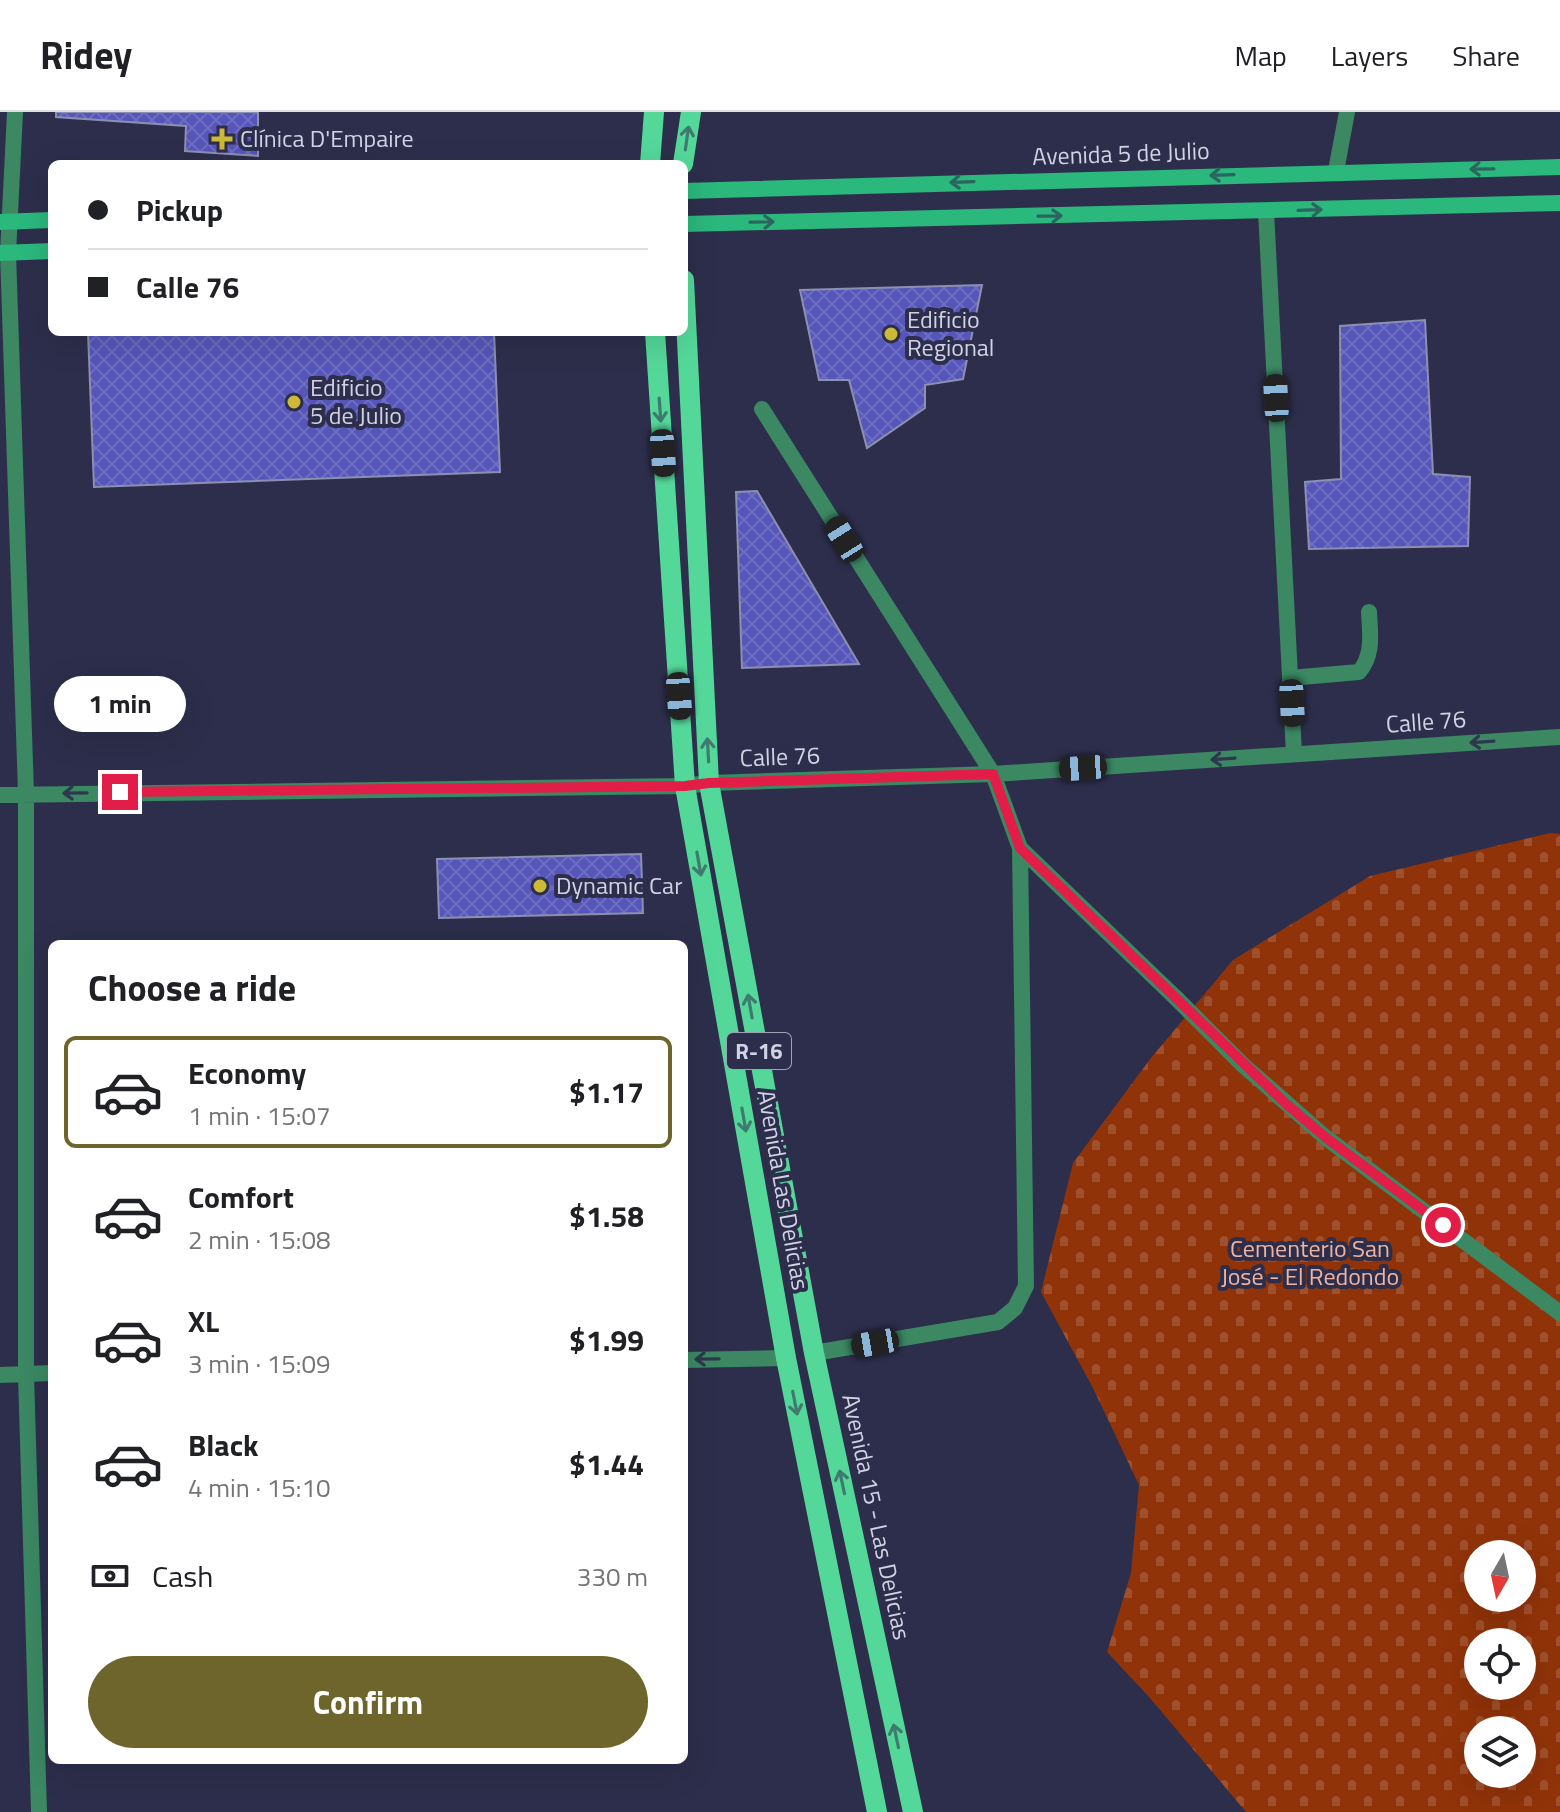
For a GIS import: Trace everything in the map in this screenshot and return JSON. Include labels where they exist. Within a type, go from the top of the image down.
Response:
[{"type":"main road","points":[[650,160],[654,112]]},
{"type":"main road","points":[[684,160],[691,112]]},
{"type":"main road","name":"Avenida 5 de Julio","points":[[688,191],[1560,167]]},
{"type":"main road","points":[[688,224],[1560,203]]},
{"type":"main road","points":[[4,222],[48,220]]},
{"type":"main road","points":[[4,253],[48,251]]},
{"type":"main road","name":"Avenida Las Delicias","points":[[655,336],[685,786],[786,1358],[877,1812]]},
{"type":"main road","name":"Avenida 15 - Las Delicias","points":[[687,336],[709,783],[814,1353],[913,1812]]},
{"type":"street","points":[[15,112],[4,222],[4,253],[26,793],[26,1374],[39,1812]]},
{"type":"street","points":[[1336,171],[1347,112]]},
{"type":"street","points":[[1266,211],[1294,754]]},
{"type":"street","points":[[762,409],[993,774],[1020,848],[1026,1286],[1015,1308],[998,1322],[814,1353]]},
{"type":"street","points":[[1290,678],[1359,672],[1370,652],[1369,612]]},
{"type":"street","name":"Calle 76","points":[[0,795],[685,786],[993,774],[1560,737]]},
{"type":"street","points":[[1020,848],[1243,1065],[1325,1137],[1560,1313]]},
{"type":"street","points":[[688,1360],[786,1358]]},
{"type":"street","points":[[0,1375],[48,1373]]},
{"type":"green space","name":"Cementerio San José - El Redondo","points":[[1550,833],[1560,834],[1560,1812],[1246,1812],[1107,1652],[1131,1573],[1139,1485],[1093,1388],[1041,1292],[1073,1163],[1151,1058],[1233,960],[1370,876]]},
{"type":"building","name":"Clínica D'Empaire","points":[[56,112],[258,112],[258,156],[185,151],[186,126],[56,117]]},
{"type":"building","name":"Edificio Regional","points":[[982,285],[963,379],[925,385],[925,408],[867,448],[849,380],[819,380],[800,290]]},
{"type":"building","points":[[1425,320],[1433,474],[1470,477],[1468,546],[1309,549],[1305,482],[1341,479],[1340,326]]},
{"type":"building","name":"Edificio 5 de Julio","points":[[88,336],[494,336],[500,472],[94,487]]},
{"type":"building","points":[[757,491],[859,664],[742,668],[736,492]]},
{"type":"building","name":"Dynamic Car","points":[[641,854],[643,913],[439,918],[437,859]]},
{"type":"place","name":"Clínica D'Empaire","points":[[222,139]]},
{"type":"place","name":"Edificio Regional","points":[[891,334]]},
{"type":"place","name":"Edificio 5 de Julio","points":[[294,402]]},
{"type":"place","name":"Dynamic Car","points":[[540,886]]},
{"type":"route","points":[[120,792],[685,786],[993,774],[1020,848],[1284,1102],[1325,1137],[1443,1225]]}]
